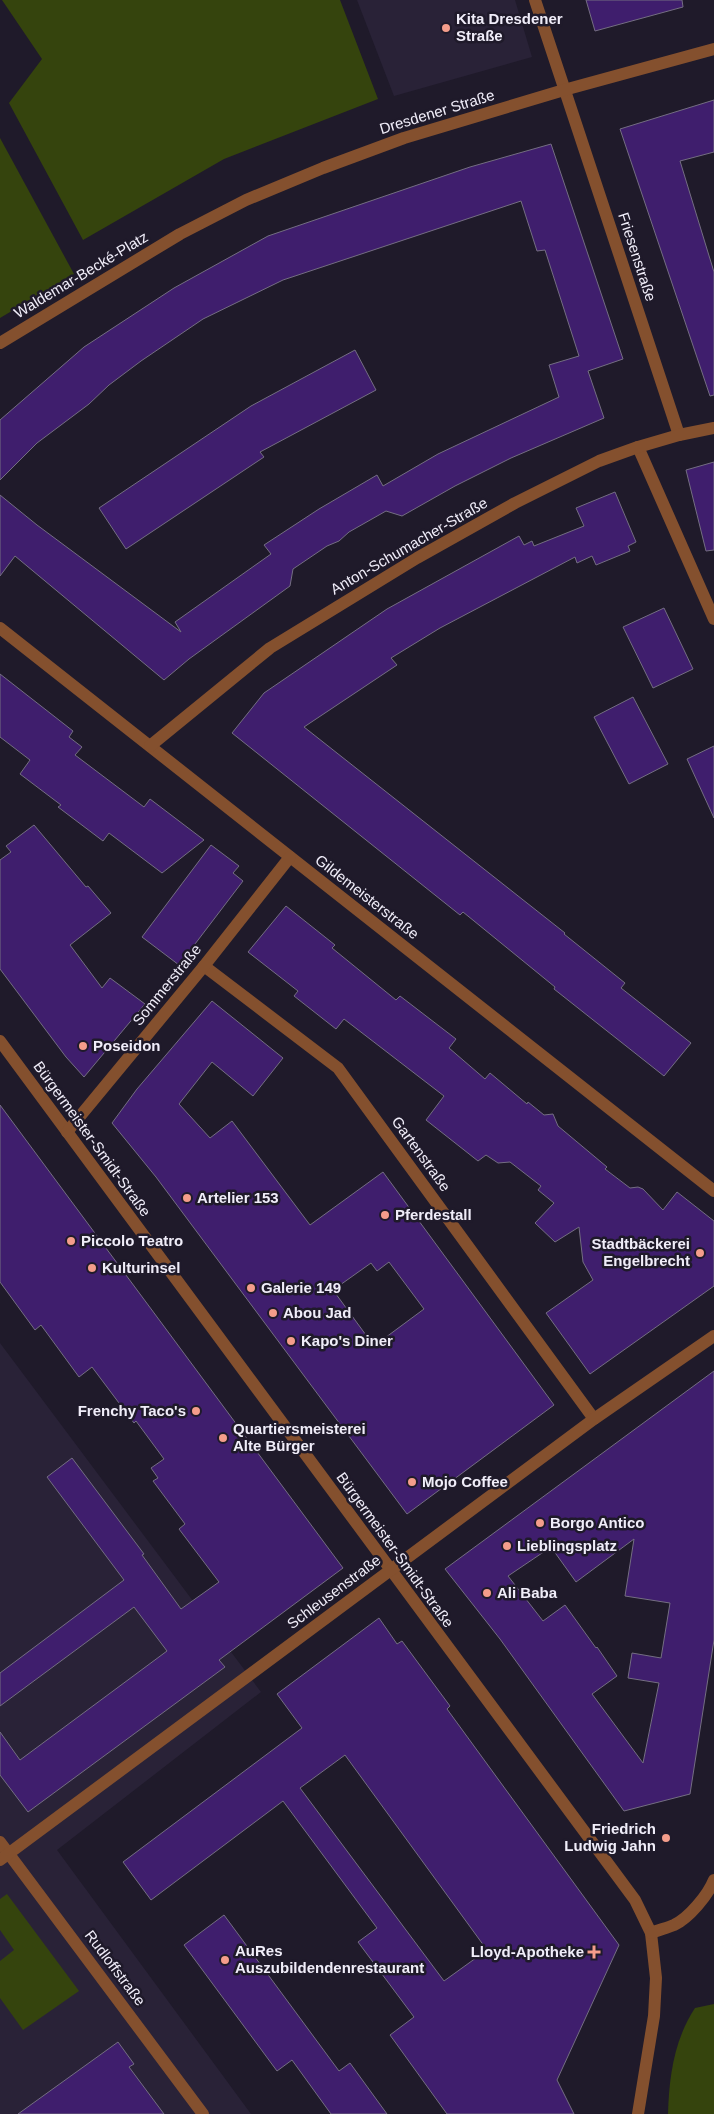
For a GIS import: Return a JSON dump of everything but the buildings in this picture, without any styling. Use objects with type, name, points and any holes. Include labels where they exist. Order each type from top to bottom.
[{"type":"street","name":"Friesenstraße","points":[[535,0],[680,435]]},
{"type":"street","name":"Dresdener Straße","points":[[180,234],[246,200],[323,168],[404,138],[564,90],[714,49]]},
{"type":"street","name":"Waldemar-Becké-Platz","points":[[0,343],[180,234]]},
{"type":"street","name":"Anton-Schumacher-Straße","points":[[150,746],[270,648],[417,558],[515,503],[599,461],[638,447],[714,428]]},
{"type":"street","points":[[638,447],[714,619]]},
{"type":"street","name":"Gildemeisterstraße","points":[[0,628],[714,1191]]},
{"type":"street","name":"Sommerstraße","points":[[67,1132],[204,966],[290,857]]},
{"type":"street","name":"Gartenstraße","points":[[204,966],[338,1068],[594,1419]]},
{"type":"street","name":"Bürgermeister-Smidt-Straße","points":[[0,1041],[635,1900],[651,1933],[656,1978],[654,2016],[638,2114]]},
{"type":"street","name":"Schleusenstraße","points":[[4,1857],[594,1419],[714,1336]]},
{"type":"street","name":"Rudloffstraße","points":[[0,1842],[4,1857],[203,2114]]},
{"type":"street","points":[[651,1933],[675,1924],[700,1902],[710,1890],[714,1880]]},
{"type":"shaded area","name":"Kita Dresdener Straße","points":[[357,0],[515,0],[532,57],[394,96]]},
{"type":"shaded area","points":[[0,1343],[261,1692],[57,1850],[251,2114],[0,2114]]},
{"type":"green space","points":[[2,0],[340,0],[378,99],[224,159],[83,240],[9,103],[42,59]]},
{"type":"green space","points":[[0,138],[74,274],[0,318]]},
{"type":"green space","points":[[7,1894],[79,1991],[23,2030],[0,1998],[0,1961],[14,1950],[0,1930],[0,1899]]},
{"type":"green space","points":[[714,2004],[714,2114],[668,2114],[671,2073],[682,2033],[695,2008]]},
{"type":"place","name":"Kita Dresdener Straße","points":[[446,28]]},
{"type":"place","name":"Poseidon","points":[[83,1046]]},
{"type":"place","name":"Artelier 153","points":[[187,1198]]},
{"type":"place","name":"Pferdestall","points":[[385,1215]]},
{"type":"place","name":"Piccolo Teatro","points":[[71,1241]]},
{"type":"place","name":"Stadtbäckerei Engelbrecht","points":[[700,1253]]},
{"type":"place","name":"Kulturinsel","points":[[92,1268]]},
{"type":"place","name":"Galerie 149","points":[[251,1288]]},
{"type":"place","name":"Abou Jad","points":[[273,1313]]},
{"type":"place","name":"Kapo's Diner","points":[[291,1341]]},
{"type":"place","name":"Frenchy Taco's","points":[[196,1411]]},
{"type":"place","name":"Quartiersmeisterei Alte Bürger","points":[[223,1438]]},
{"type":"place","name":"Mojo Coffee","points":[[412,1482]]},
{"type":"place","name":"Borgo Antico","points":[[540,1523]]},
{"type":"place","name":"Lieblingsplatz","points":[[507,1546]]},
{"type":"place","name":"Ali Baba","points":[[487,1593]]},
{"type":"place","name":"Friedrich Ludwig Jahn","points":[[666,1838]]},
{"type":"place","name":"Lloyd-Apotheke","points":[[594,1952]]},
{"type":"place","name":"AuRes Auszubildendenrestaurant","points":[[225,1960]]}]
